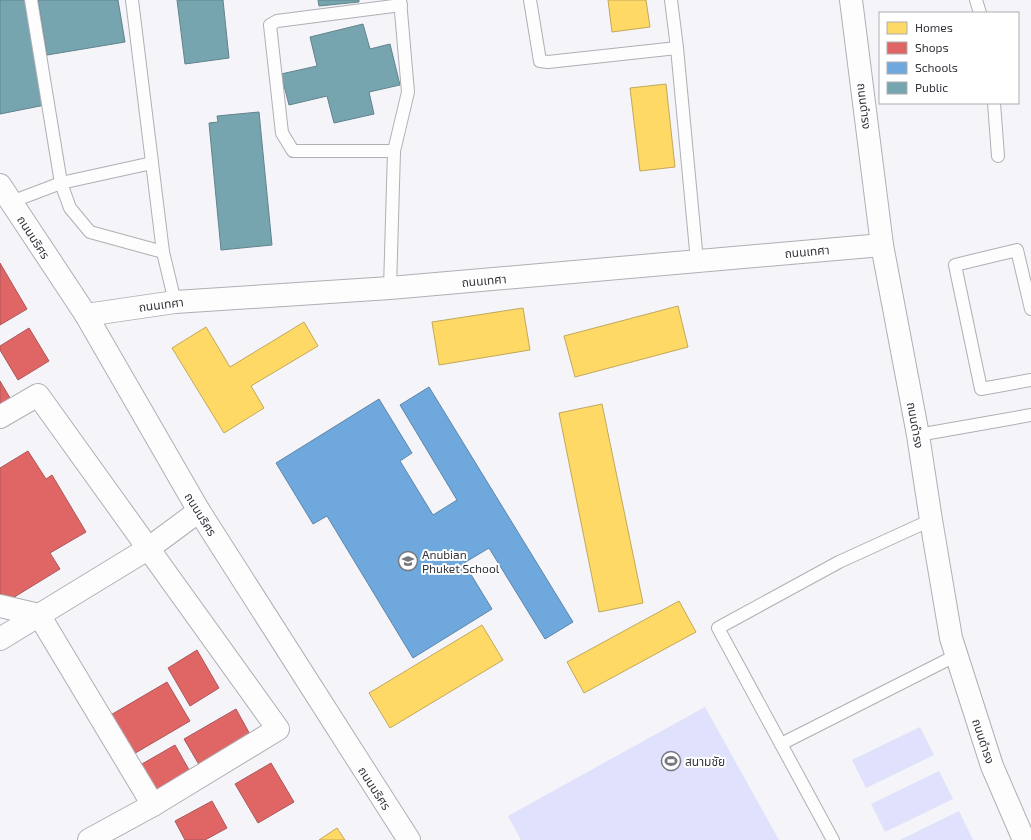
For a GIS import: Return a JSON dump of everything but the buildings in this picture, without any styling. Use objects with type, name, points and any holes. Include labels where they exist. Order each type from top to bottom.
[{"type":"street","name":"ถนนดำรง","points":[[851,0],[882,245],[918,435],[930,520],[951,638],[992,766],[1024,840]]},
{"type":"street","name":"ถนนนริศร","points":[[5,193],[86,315],[199,511],[409,840]]},
{"type":"street","name":"ถนนเทศา","points":[[86,315],[175,302],[390,288],[882,245]]},
{"type":"street","points":[[0,417],[38,395],[278,729],[153,805],[89,840]]},
{"type":"street","points":[[0,639],[149,548],[199,511]]},
{"type":"street","points":[[0,606],[39,615],[153,805]]},
{"type":"lane","points":[[30,0],[61,183],[70,208],[90,232],[163,252]]},
{"type":"lane","points":[[132,0],[163,252],[175,302]]},
{"type":"lane","points":[[530,0],[540,61],[548,62],[677,48]]},
{"type":"lane","points":[[671,0],[677,48],[697,261]]},
{"type":"lane","points":[[976,0],[980,12]]},
{"type":"lane","points":[[390,288],[394,152],[408,92],[400,3],[277,21],[270,25],[282,133],[293,151],[394,152]]},
{"type":"lane","points":[[994,104],[998,156]]},
{"type":"lane","points":[[5,193],[61,183],[152,162]]},
{"type":"lane","points":[[1031,309],[1017,250],[955,265],[981,389],[1031,380]]},
{"type":"lane","points":[[918,435],[1031,415]]},
{"type":"lane","points":[[833,840],[718,628],[839,562],[930,520]]},
{"type":"lane","points":[[781,744],[957,655]]},
{"type":"shaded area","name":"สนามชัย","points":[[705,707],[779,840],[521,840],[508,816]]},
{"type":"shaded area","points":[[920,727],[934,755],[866,788],[852,760]]},
{"type":"shaded area","points":[[939,771],[953,799],[885,832],[871,804]]},
{"type":"shaded area","points":[[959,811],[973,840],[900,840]]},
{"type":"place","name":"Anubian Phuket School","points":[[408,561]]},
{"type":"place","name":"สนามชัย","points":[[671,761]]}]
